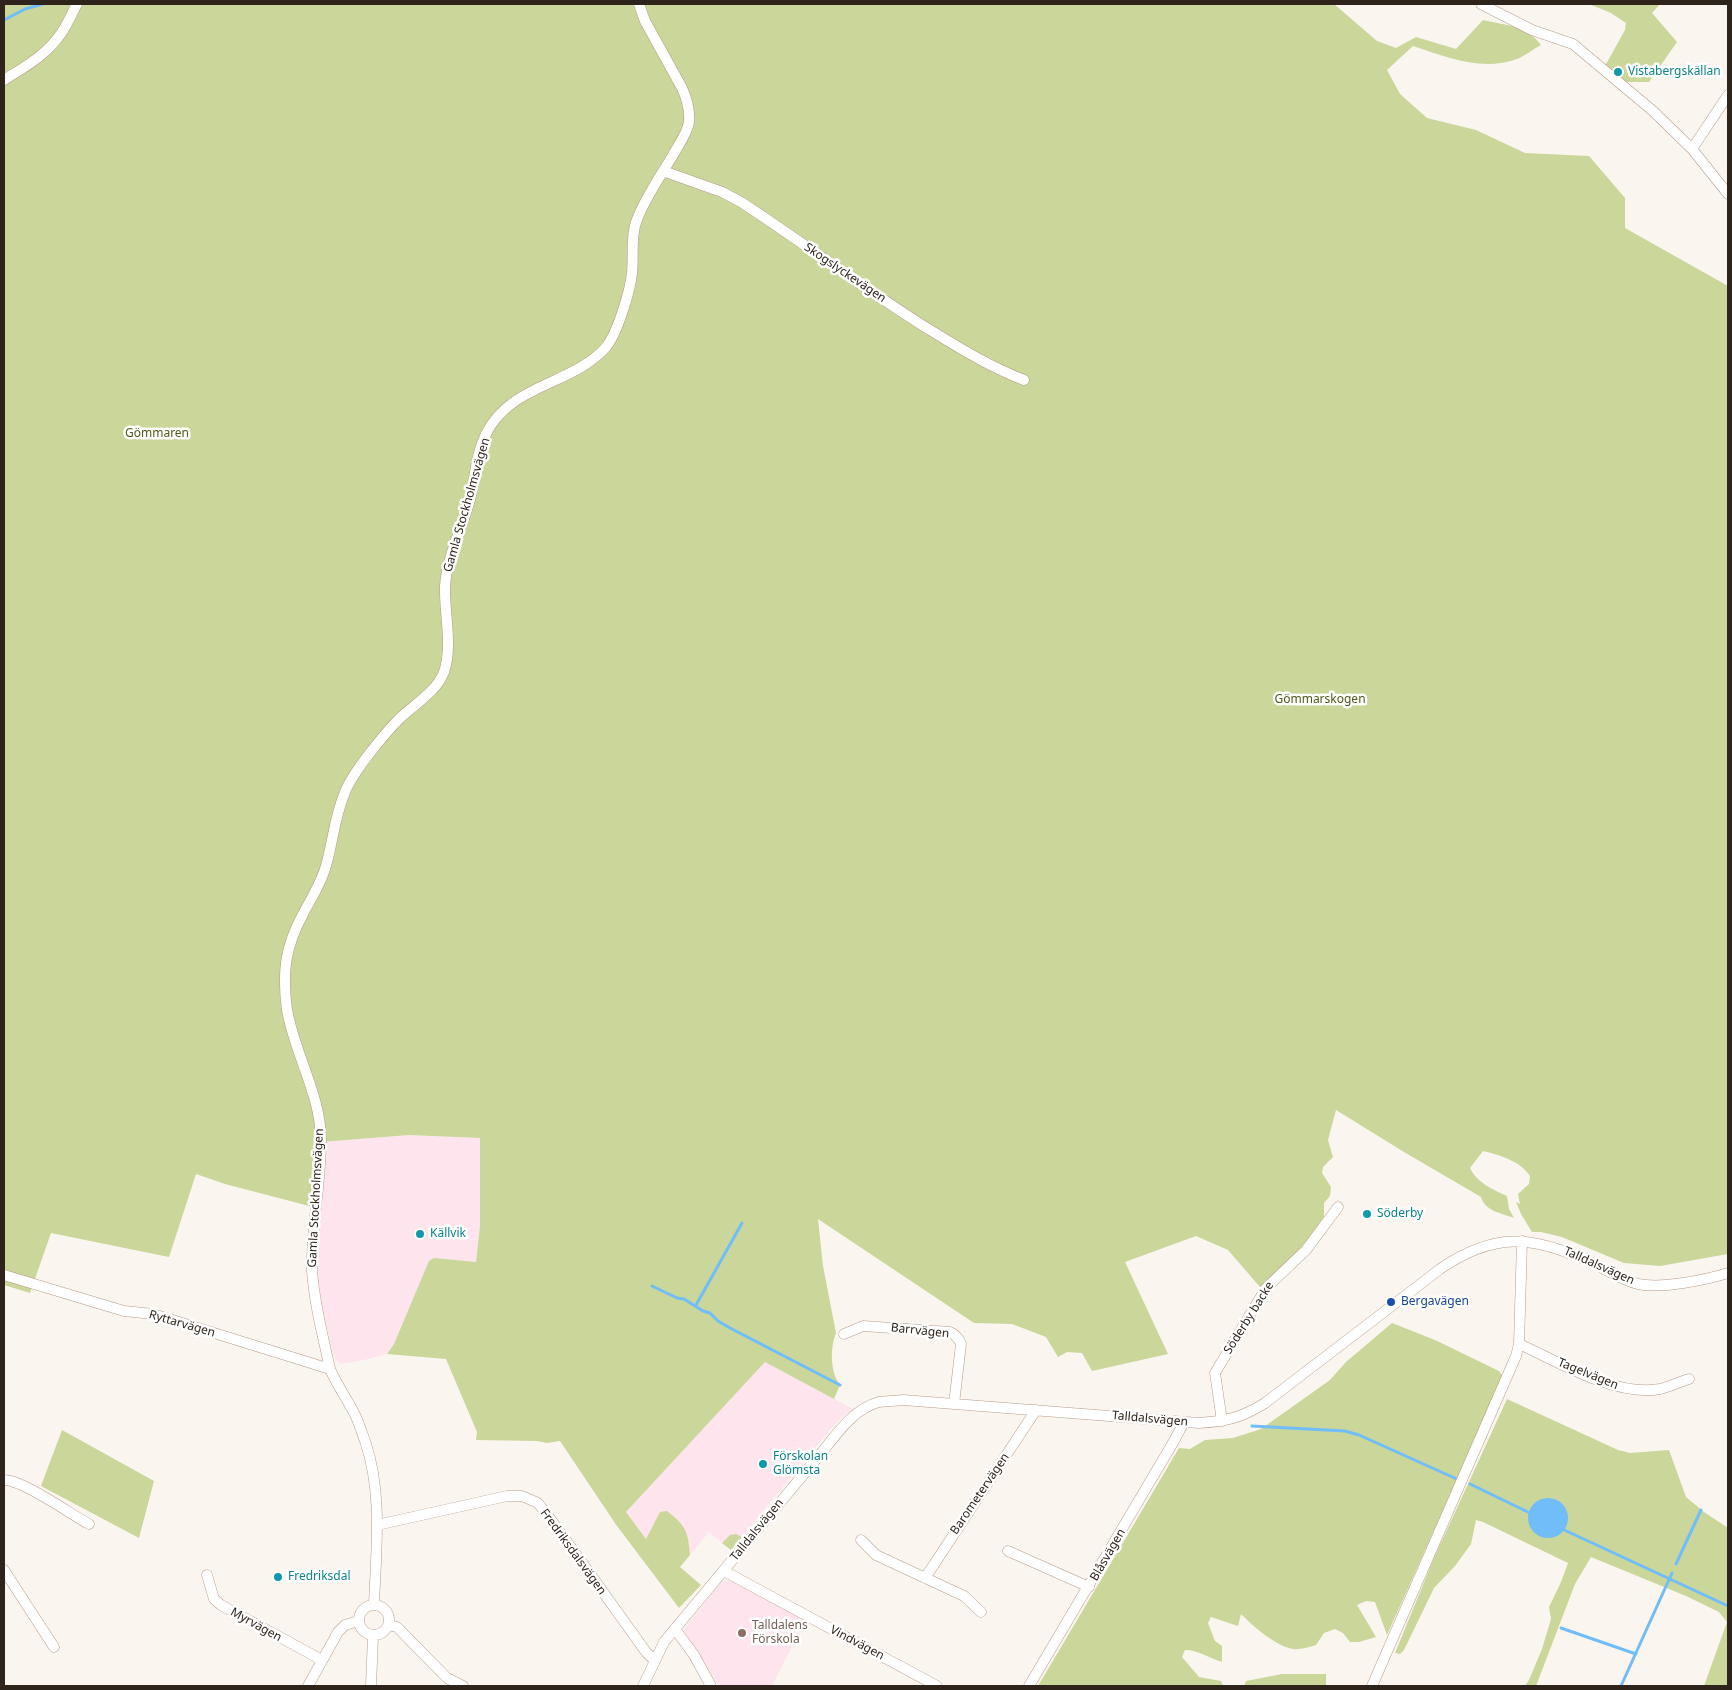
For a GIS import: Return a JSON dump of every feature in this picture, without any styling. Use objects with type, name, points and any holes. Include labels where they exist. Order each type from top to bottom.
[{"type":"street","points":[[4,80],[34,61],[52,46],[63,31],[76,4]]},
{"type":"street","name":"Gamla Stockholmsvägen","points":[[374,1605],[377,1525],[376,1493],[366,1446],[356,1417],[330,1369],[316,1305],[312,1269],[320,1170],[320,1120],[317,1104],[291,1028],[284,980],[287,953],[295,928],[316,891],[325,868],[333,828],[346,788],[390,729],[430,692],[444,671],[448,653],[447,573],[450,558],[469,503],[476,462],[486,434],[497,417],[514,402],[590,361],[608,345],[618,324],[632,274],[633,236],[636,219],[686,130],[689,118],[689,110],[682,88],[645,21],[639,4]]},
{"type":"street","points":[[1481,4],[1532,30],[1573,44],[1653,111],[1692,149],[1728,194]]},
{"type":"street","points":[[1692,149],[1728,95]]},
{"type":"street","name":"Skogslyckevägen","points":[[663,171],[722,192],[741,202],[908,316],[980,360],[1024,380]]},
{"type":"street","name":"Söderby backe","points":[[1222,1421],[1216,1374],[1266,1288],[1306,1250],[1338,1207]]},
{"type":"street","points":[[1372,1686],[1510,1372],[1520,1344],[1522,1242]]},
{"type":"street","name":"Talldalsvägen","points":[[643,1686],[664,1642],[848,1421],[879,1402],[903,1400],[1199,1423],[1222,1421],[1236,1418],[1265,1404],[1440,1269],[1458,1257],[1481,1246],[1522,1242],[1550,1245],[1623,1279],[1641,1284],[1661,1285],[1728,1273]]},
{"type":"street","name":"Ryttarvägen","points":[[4,1275],[124,1311],[153,1314],[330,1369]]},
{"type":"street","name":"Barrvägen","points":[[844,1334],[863,1326],[950,1332],[955,1335],[960,1339],[961,1344],[954,1404]]},
{"type":"street","name":"Tagelvägen","points":[[1520,1344],[1598,1380],[1624,1388],[1658,1389],[1689,1380]]},
{"type":"street","name":"Barometervägen","points":[[924,1578],[1036,1410]]},
{"type":"street","name":"Blåsvägen","points":[[1029,1686],[1089,1587],[1184,1422]]},
{"type":"street","points":[[4,1480],[28,1488],[89,1524]]},
{"type":"street","name":"Fredriksdalsvägen","points":[[377,1525],[507,1496],[522,1496],[531,1499],[538,1503],[555,1525],[641,1645],[654,1660]]},
{"type":"street","points":[[861,1540],[876,1555],[964,1596],[981,1612]]},
{"type":"street","points":[[1008,1551],[1089,1587]]},
{"type":"street","points":[[4,1570],[54,1647]]},
{"type":"street","name":"Vindvägen","points":[[724,1571],[937,1686]]},
{"type":"street","name":"Myrvägen","points":[[207,1575],[207,1581],[214,1599],[221,1605],[322,1660]]},
{"type":"street","points":[[374,1605],[384,1608],[389,1617],[389,1624],[377,1636],[366,1634],[361,1629],[358,1621],[360,1613],[366,1607],[374,1605]]},
{"type":"street","points":[[308,1686],[338,1632],[345,1625],[358,1621]]},
{"type":"street","points":[[389,1624],[397,1627],[448,1678],[463,1686]]},
{"type":"street","points":[[675,1629],[694,1655],[711,1686]]},
{"type":"street","points":[[371,1686],[373,1636]]},
{"type":"shaded area","points":[[409,1135],[480,1138],[480,1226],[476,1262],[434,1258],[394,1344],[387,1354],[341,1364],[336,1360],[331,1345],[313,1254],[321,1142]]},
{"type":"shaded area","points":[[765,1362],[853,1409],[834,1425],[731,1550],[709,1532],[690,1555],[689,1543],[651,1528],[646,1539],[626,1512]]},
{"type":"shaded area","name":"Talldalens Förskola","points":[[723,1580],[735,1582],[805,1621],[772,1686],[719,1686],[686,1638],[684,1629]]},
{"type":"green space","name":"Gömmarskogen","points":[[4,4],[1334,4],[1377,41],[1396,48],[1416,37],[1456,49],[1483,20],[1515,27],[1536,39],[1541,45],[1520,58],[1504,63],[1491,64],[1465,62],[1413,46],[1387,70],[1400,94],[1427,118],[1476,130],[1525,153],[1589,156],[1625,198],[1625,228],[1728,286],[1728,1254],[1660,1266],[1624,1263],[1562,1237],[1532,1232],[1516,1202],[1520,1204],[1518,1194],[1529,1184],[1530,1176],[1521,1166],[1503,1157],[1483,1151],[1470,1168],[1481,1182],[1507,1196],[1509,1209],[1514,1218],[1490,1208],[1483,1202],[1481,1197],[1336,1110],[1328,1140],[1333,1157],[1323,1167],[1322,1173],[1331,1187],[1330,1196],[1324,1203],[1324,1217],[1314,1235],[1260,1287],[1228,1250],[1196,1236],[1125,1262],[1168,1354],[1092,1371],[1082,1353],[1067,1352],[1058,1357],[1046,1337],[1012,1324],[974,1323],[818,1219],[823,1266],[836,1333],[832,1360],[834,1374],[840,1385],[834,1399],[765,1362],[626,1512],[646,1539],[660,1512],[667,1511],[685,1530],[690,1555],[680,1567],[701,1585],[679,1608],[617,1526],[560,1441],[547,1443],[537,1441],[476,1440],[477,1432],[446,1359],[387,1354],[394,1344],[429,1261],[434,1258],[476,1262],[480,1226],[480,1138],[409,1135],[321,1142],[317,1208],[225,1184],[196,1174],[169,1257],[51,1233],[30,1293],[4,1285]]},
{"type":"green space","points":[[1589,4],[1660,4],[1652,13],[1677,42],[1649,82],[1624,82],[1605,66],[1625,30],[1626,23],[1611,13]]},
{"type":"green space","points":[[1392,1323],[1435,1340],[1499,1371],[1503,1377],[1387,1635],[1375,1602],[1366,1601],[1357,1605],[1376,1637],[1359,1642],[1350,1642],[1343,1633],[1335,1629],[1324,1633],[1316,1645],[1299,1649],[1286,1647],[1272,1640],[1241,1614],[1238,1626],[1211,1617],[1208,1623],[1215,1641],[1222,1646],[1222,1662],[1190,1650],[1185,1650],[1182,1657],[1199,1677],[1221,1681],[1223,1686],[1038,1686],[1179,1448],[1190,1449],[1205,1440],[1233,1438],[1261,1429],[1330,1380],[1346,1362]]},
{"type":"green space","points":[[1507,1399],[1618,1450],[1630,1453],[1669,1450],[1686,1497],[1728,1528],[1728,1686],[1704,1686],[1727,1622],[1719,1612],[1686,1596],[1591,1557],[1575,1584],[1536,1686],[1525,1686],[1542,1649],[1551,1619],[1549,1607],[1568,1563],[1476,1520],[1471,1544],[1455,1566],[1434,1588],[1404,1650],[1400,1654],[1395,1653],[1434,1558]]},
{"type":"green space","points":[[62,1430],[154,1481],[139,1538],[41,1486]]},
{"type":"green space","points":[[736,1534],[742,1537],[731,1550],[722,1543],[730,1535]]},
{"type":"green space","points":[[1282,1674],[1326,1674],[1326,1686],[1244,1686],[1246,1681]]},
{"type":"water","points":[[1548,1498],[1562,1504],[1568,1518],[1562,1532],[1548,1538],[1534,1532],[1528,1518],[1534,1504]]},
{"type":"waterway","points":[[4,20],[25,9],[43,4]]},
{"type":"waterway","points":[[696,1305],[742,1223]]},
{"type":"waterway","points":[[652,1286],[677,1298],[684,1299],[703,1311],[710,1313],[718,1321],[730,1328],[840,1385]]},
{"type":"waterway","points":[[1252,1426],[1345,1431],[1359,1435],[1459,1480]]},
{"type":"waterway","points":[[1470,1484],[1532,1514]]},
{"type":"waterway","points":[[1676,1564],[1701,1510]]},
{"type":"waterway","points":[[1560,1528],[1728,1606]]},
{"type":"waterway","points":[[1621,1686],[1672,1573]]},
{"type":"waterway","points":[[1561,1628],[1636,1654]]},
{"type":"place","name":"Vistabergskällan","points":[[1618,72]]},
{"type":"place","name":"Söderby","points":[[1367,1214]]},
{"type":"place","name":"Källvik","points":[[420,1234]]},
{"type":"place","name":"Bergavägen","points":[[1391,1302]]},
{"type":"place","name":"Förskolan Glömsta","points":[[763,1464]]},
{"type":"place","name":"Fredriksdal","points":[[278,1577]]},
{"type":"place","name":"Talldalens Förskola","points":[[742,1633]]},
{"type":"park label","name":"Gömmaren","points":[[157,434]]}]
